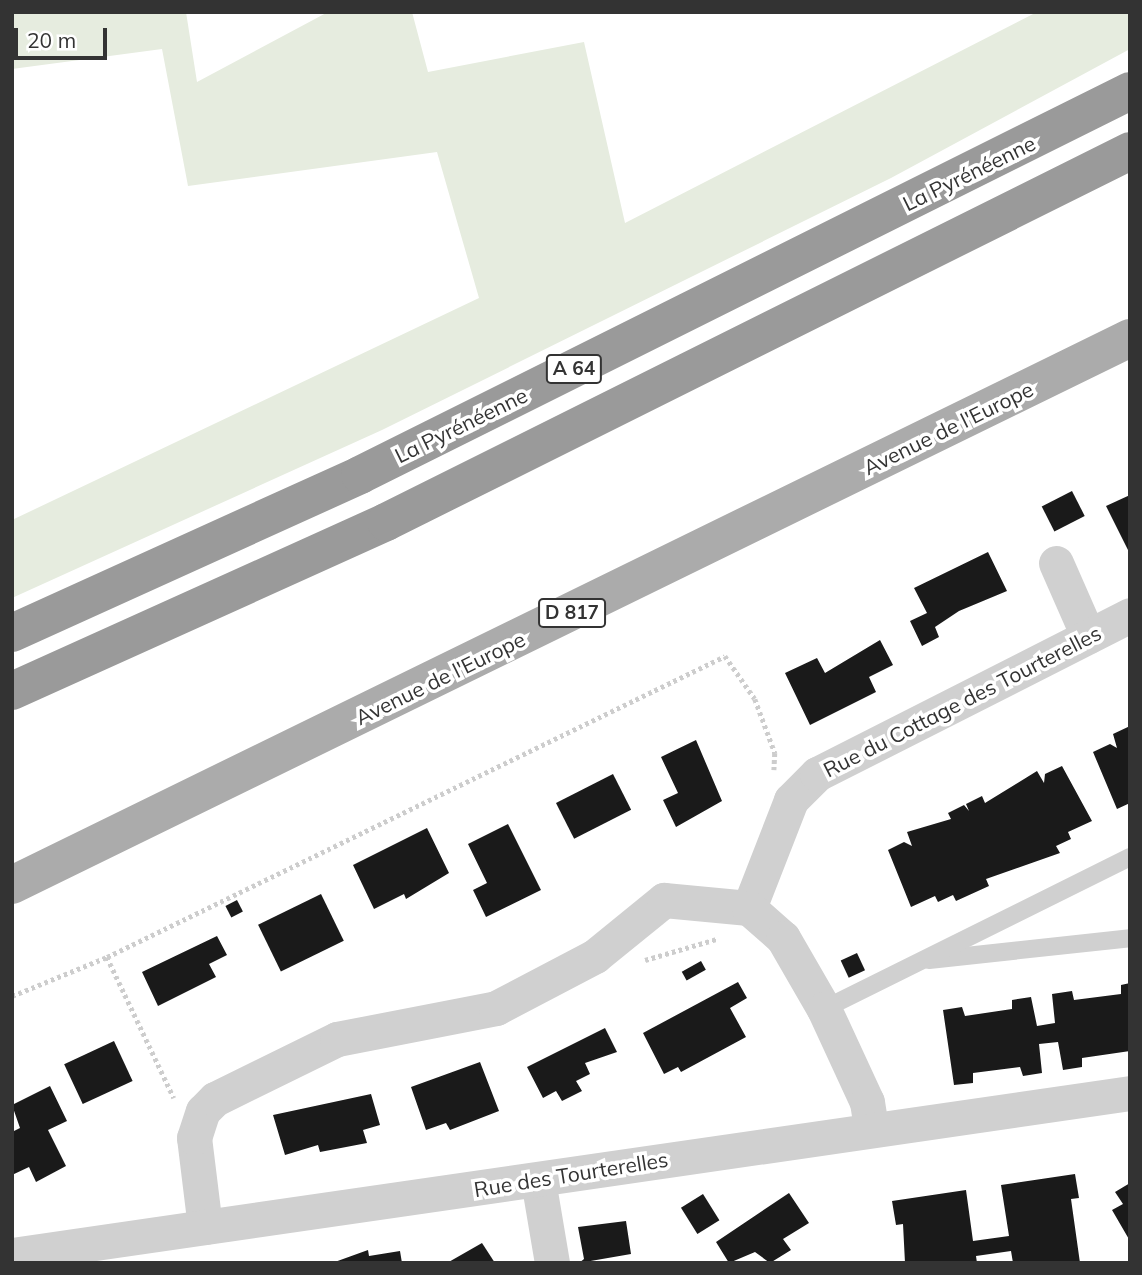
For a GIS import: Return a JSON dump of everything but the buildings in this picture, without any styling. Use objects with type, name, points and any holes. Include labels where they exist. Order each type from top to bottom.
[{"type":"highway","name":"La Pyrénéenne","points":[[12,633],[360,475],[1130,91]]},
{"type":"highway","name":"A 64","points":[[12,691],[386,522],[1130,150]]},
{"type":"main road","name":"Avenue de l'Europe","points":[[12,885],[1130,338]]},
{"type":"street","points":[[1056,563],[1088,636]]},
{"type":"street","name":"Rue du Cottage des Tourterelles","points":[[757,915],[791,800],[817,774],[1130,615]]},
{"type":"street","points":[[205,1227],[194,1138],[203,1111],[215,1099],[337,1039],[496,1008],[594,956],[664,901],[757,915],[783,938],[824,1009],[867,1102],[871,1128]]},
{"type":"street","name":"Rue des Tourterelles","points":[[12,1255],[538,1180],[871,1128],[1130,1093]]},
{"type":"street","points":[[538,1180],[552,1263]]},
{"type":"lane","points":[[824,1009],[1130,857]]},
{"type":"lane","points":[[922,960],[1130,938]]},
{"type":"path","points":[[12,996],[107,957],[725,656],[755,699],[775,753],[768,795],[791,800]]},
{"type":"path","points":[[638,962],[757,915]]},
{"type":"path","points":[[107,957],[174,1099],[203,1111]]},
{"type":"shaded area","points":[[12,12],[186,12],[197,82],[328,12],[412,12],[428,72],[584,42],[625,223],[1037,12],[1130,12],[1130,49],[891,178],[382,430],[12,598],[12,520],[479,298],[437,152],[188,186],[162,49],[12,69]]}]
